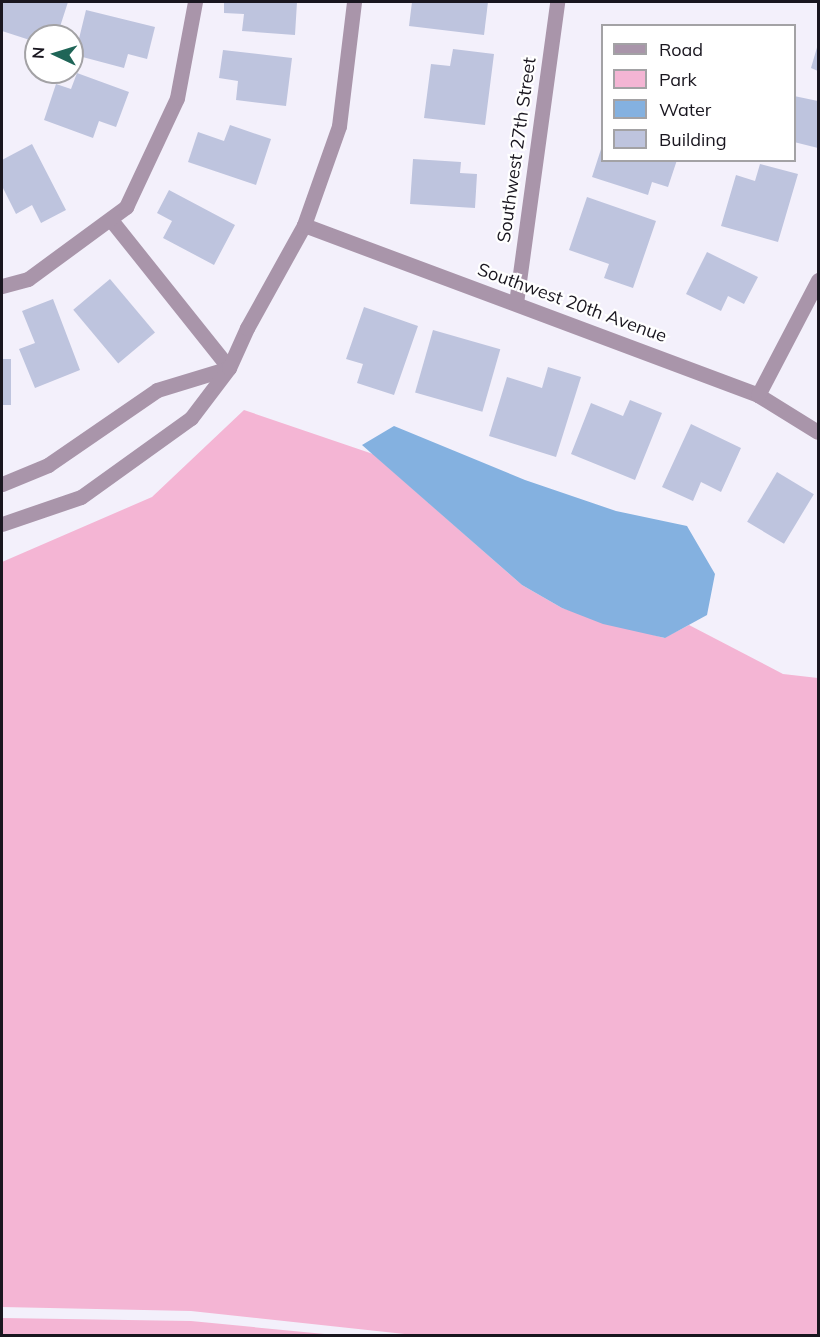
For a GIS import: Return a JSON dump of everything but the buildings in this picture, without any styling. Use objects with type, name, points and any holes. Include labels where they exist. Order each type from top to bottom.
[{"type":"street","points":[[2,286],[28,279],[126,207],[177,98],[195,2]]},
{"type":"street","points":[[2,524],[81,497],[191,418],[229,368],[247,328],[304,225],[339,126],[354,2]]},
{"type":"street","name":"Southwest 27th Street","points":[[516,303],[557,2]]},
{"type":"street","points":[[111,220],[229,368]]},
{"type":"street","name":"Southwest 20th Avenue","points":[[304,225],[758,395],[819,432]]},
{"type":"street","points":[[758,395],[819,280]]},
{"type":"street","points":[[2,484],[48,465],[157,390],[229,368]]},
{"type":"green space","points":[[244,410],[373,454],[522,585],[562,608],[664,638],[689,625],[783,674],[818,678],[818,1335],[423,1336],[191,1311],[2,1307],[2,562],[152,497]]},
{"type":"green space","points":[[2,1318],[191,1321],[335,1335],[2,1335]]},
{"type":"water","points":[[394,426],[525,480],[616,511],[687,526],[715,574],[707,615],[665,638],[603,624],[562,608],[522,585],[362,445]]}]
